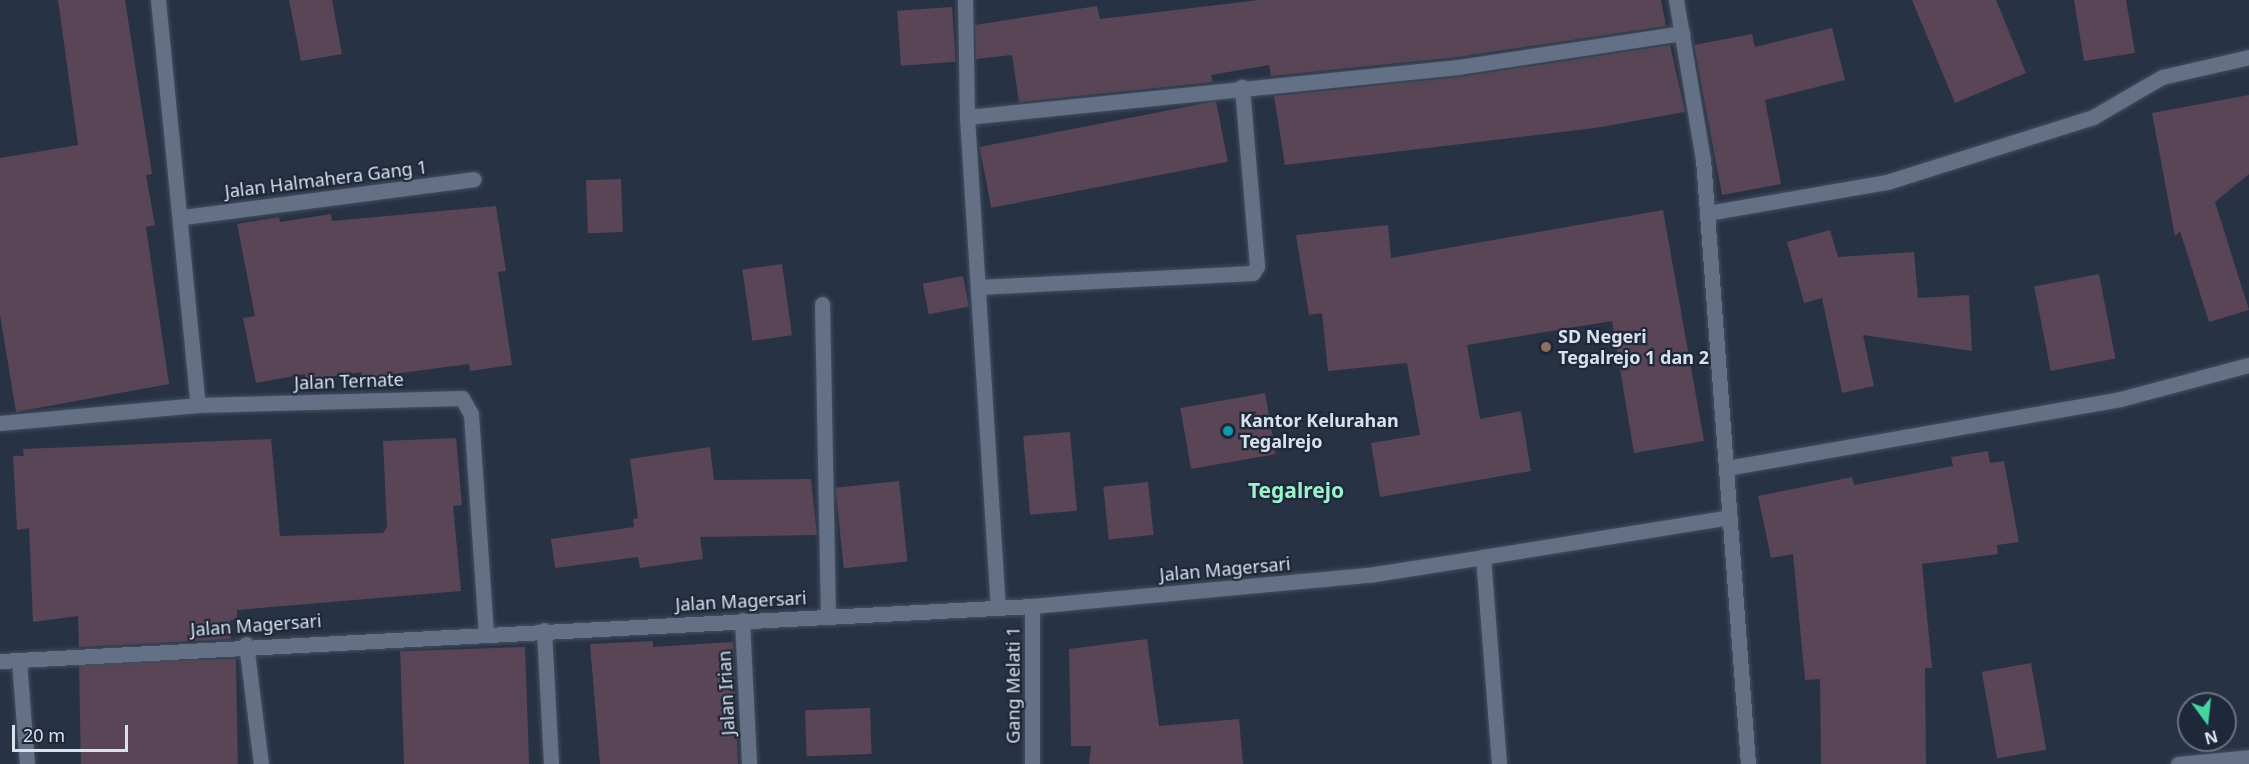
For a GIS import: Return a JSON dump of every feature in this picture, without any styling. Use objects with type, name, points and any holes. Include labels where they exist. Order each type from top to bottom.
[{"type":"street","points":[[965,0],[967,117],[998,608]]},
{"type":"street","points":[[1676,0],[1707,213],[1748,764]]},
{"type":"street","points":[[163,1],[198,405]]},
{"type":"street","points":[[967,117],[1242,87],[1458,67],[1682,33]]},
{"type":"street","points":[[1707,213],[1887,182],[2093,117],[2162,76],[2249,57]]},
{"type":"street","points":[[978,286],[1253,273],[1257,266],[1242,87]]},
{"type":"street","name":"Jalan Halmahera Gang 1","points":[[183,217],[474,179]]},
{"type":"street","points":[[822,304],[828,616]]},
{"type":"street","points":[[1726,468],[2120,399],[2249,365]]},
{"type":"street","name":"Jalan Ternate","points":[[0,423],[198,405],[466,400],[486,632]]},
{"type":"street","name":"Jalan Magersari","points":[[0,661],[486,632],[1032,606],[1375,574],[1730,517]]},
{"type":"street","points":[[1483,557],[1498,764]]},
{"type":"street","name":"Gang Melati 1","points":[[1032,606],[1032,764]]},
{"type":"street","name":"Jalan Irian","points":[[742,620],[749,764]]},
{"type":"street","points":[[544,630],[551,764]]},
{"type":"street","points":[[246,645],[261,764]]},
{"type":"street","points":[[19,661],[27,764]]},
{"type":"street","points":[[2178,764],[2249,757]]},
{"type":"building","points":[[58,0],[125,0],[152,174],[146,175],[155,225],[146,227],[169,384],[16,412],[0,315],[0,158],[78,145]]},
{"type":"building","points":[[289,0],[332,0],[342,54],[301,61]]},
{"type":"building","points":[[1259,0],[1661,0],[1666,26],[1457,57],[1271,76],[1269,65],[1211,75],[1213,82],[1019,102],[1012,55],[976,59],[975,25],[1097,6],[1100,19]]},
{"type":"building","points":[[1912,0],[1996,0],[2026,73],[1955,103]]},
{"type":"building","points":[[2074,0],[2126,0],[2135,53],[2084,61]]},
{"type":"building","points":[[952,7],[956,62],[901,66],[897,11]]},
{"type":"building","points":[[1832,28],[1845,80],[1765,100],[1781,184],[1722,195],[1694,45],[1752,34],[1755,47]]},
{"type":"building","points":[[1670,45],[1685,112],[1595,128],[1285,165],[1274,96],[1459,77]]},
{"type":"building","points":[[2249,95],[2249,174],[2215,202],[2249,310],[2209,322],[2180,231],[2175,236],[2152,113]]},
{"type":"building","points":[[1216,101],[1228,162],[991,208],[979,147]]},
{"type":"building","points":[[621,179],[623,232],[588,233],[586,180]]},
{"type":"building","points":[[496,206],[506,271],[498,272],[512,365],[470,371],[469,364],[363,378],[361,372],[306,380],[305,374],[256,383],[243,318],[255,316],[237,224],[279,217],[280,222],[331,214],[332,221]]},
{"type":"building","name":"SD Negeri Tegalrejo 1 dan 2","points":[[1663,210],[1704,441],[1634,453],[1612,321],[1467,345],[1480,419],[1521,411],[1531,471],[1380,497],[1371,443],[1420,435],[1407,363],[1328,371],[1322,313],[1309,315],[1296,235],[1388,225],[1391,258]]},
{"type":"building","points":[[1830,230],[1838,257],[1914,252],[1918,298],[1969,295],[1972,351],[1863,335],[1874,386],[1842,393],[1822,298],[1804,303],[1787,242]]},
{"type":"building","points":[[782,264],[792,335],[752,341],[742,270]]},
{"type":"building","points":[[2099,274],[2115,358],[2051,371],[2034,287]]},
{"type":"building","points":[[963,276],[969,306],[929,314],[923,284]]},
{"type":"building","name":"Kantor Kelurahan Tegalrejo","points":[[1265,393],[1276,454],[1191,469],[1180,408]]},
{"type":"building","points":[[1070,432],[1077,511],[1030,515],[1023,436]]},
{"type":"building","points":[[456,438],[462,505],[453,506],[461,591],[237,610],[237,619],[230,620],[231,639],[79,647],[78,616],[33,622],[29,528],[17,530],[13,456],[24,456],[23,449],[271,439],[280,536],[383,533],[387,527],[383,441]]},
{"type":"building","points":[[710,447],[714,480],[811,479],[817,535],[700,537],[703,559],[640,568],[638,557],[555,568],[551,539],[634,527],[633,519],[638,518],[630,459]]},
{"type":"building","points":[[1988,451],[1990,463],[2004,461],[2019,542],[1997,545],[1998,554],[1922,564],[1932,668],[1925,668],[1926,764],[1821,764],[1820,679],[1805,680],[1793,554],[1771,558],[1758,496],[1852,477],[1854,485],[1953,466],[1951,457]]},
{"type":"building","points":[[899,481],[907,562],[844,568],[835,488]]},
{"type":"building","points":[[1148,482],[1154,535],[1109,539],[1103,487]]},
{"type":"building","points":[[1147,639],[1159,726],[1239,719],[1243,764],[1089,764],[1091,746],[1071,746],[1069,649]]},
{"type":"building","points":[[653,641],[653,647],[733,642],[738,764],[600,764],[590,644]]},
{"type":"building","points":[[525,647],[529,764],[404,764],[400,651]]},
{"type":"building","points":[[236,659],[238,764],[81,764],[79,662]]},
{"type":"building","points":[[2031,663],[2046,750],[1997,758],[1982,672]]},
{"type":"building","points":[[870,708],[872,754],[807,756],[805,710]]},
{"type":"place","name":"SD Negeri Tegalrejo 1 dan 2","points":[[1546,347]]},
{"type":"place","name":"Kantor Kelurahan Tegalrejo","points":[[1228,431]]},
{"type":"district","name":"Tegalrejo","points":[[1296,490]]}]
